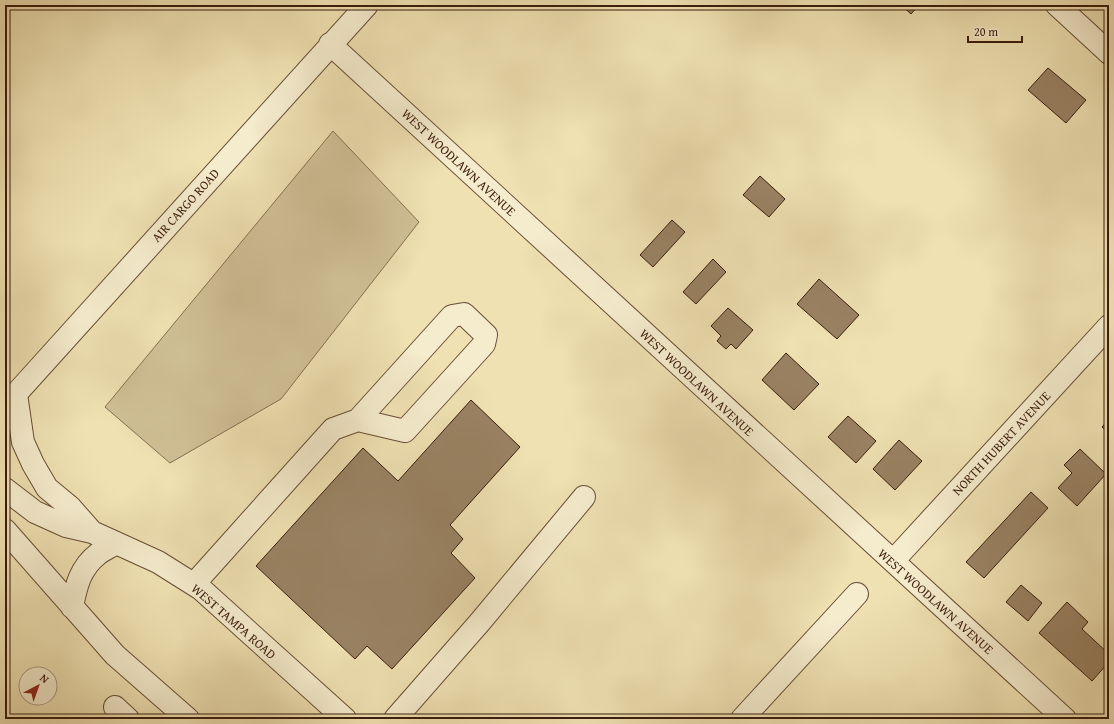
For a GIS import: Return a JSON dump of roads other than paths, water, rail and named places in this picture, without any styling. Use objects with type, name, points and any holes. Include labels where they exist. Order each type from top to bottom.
[{"type":"street","name":"AIR CARGO ROAD","points":[[11,400],[366,5]]},
{"type":"street","points":[[1060,6],[1109,53]]},
{"type":"street","name":"WEST WOODLAWN AVENUE","points":[[330,44],[1065,719]]},
{"type":"street","points":[[194,584],[333,429],[358,420],[452,316],[464,314],[486,335],[484,344],[405,432],[358,420]]},
{"type":"street","name":"NORTH HUBERT AVENUE","points":[[893,561],[1109,326]]},
{"type":"street","points":[[11,400],[23,442],[33,464],[47,488],[70,507],[92,532]]},
{"type":"street","name":"WEST TAMPA ROAD","points":[[5,489],[36,512],[66,526],[92,532],[158,562],[194,584],[345,719]]},
{"type":"street","points":[[395,719],[480,622],[584,497]]},
{"type":"street","points":[[5,530],[115,655],[188,719]]},
{"type":"street","points":[[72,606],[76,586],[83,570],[97,555],[116,543]]},
{"type":"street","points":[[742,719],[857,594]]}]
